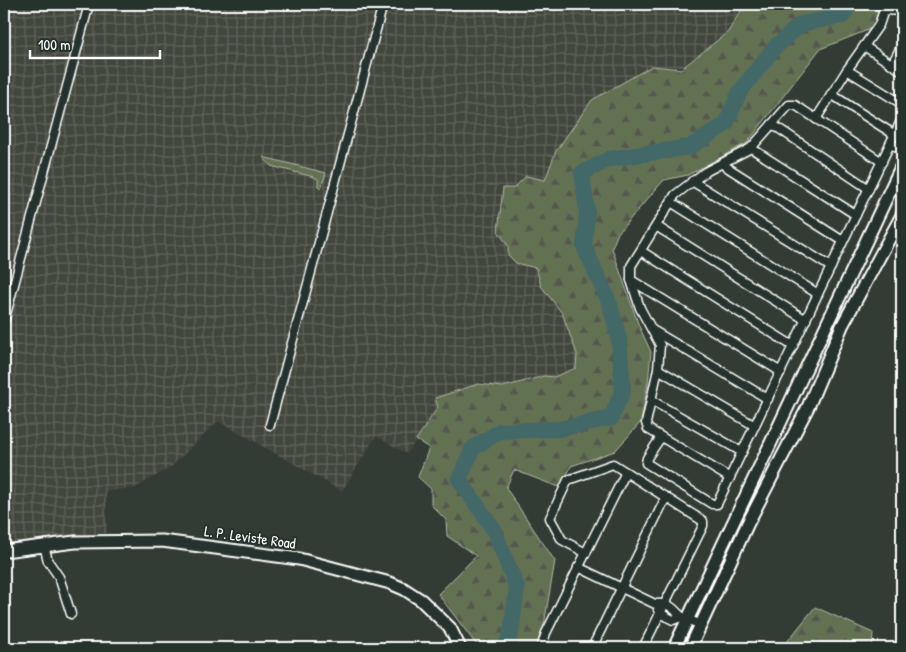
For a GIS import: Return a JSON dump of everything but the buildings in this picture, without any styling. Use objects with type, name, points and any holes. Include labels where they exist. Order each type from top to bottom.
[{"type":"street","points":[[4,322],[89,4]]},
{"type":"street","points":[[270,425],[383,4]]},
{"type":"street","points":[[816,119],[847,70],[879,25],[885,7],[902,11]]},
{"type":"street","points":[[892,64],[902,45],[902,33]]},
{"type":"street","points":[[864,46],[902,71]]},
{"type":"street","points":[[847,70],[902,104]]},
{"type":"street","points":[[831,94],[893,139],[902,149]]},
{"type":"street","points":[[730,478],[650,431],[646,426],[658,369],[660,345],[640,308],[631,280],[631,266],[675,195],[692,181],[751,148],[787,106],[792,104],[882,162]]},
{"type":"street","points":[[661,437],[647,458],[646,463],[712,504],[718,503],[902,119]]},
{"type":"street","points":[[772,124],[869,189]]},
{"type":"street","points":[[893,139],[902,142]]},
{"type":"street","points":[[751,148],[856,214]]},
{"type":"street","points":[[722,164],[844,242]]},
{"type":"street","points":[[674,648],[684,618],[774,438],[902,166]]},
{"type":"street","points":[[692,181],[831,267]]},
{"type":"street","points":[[671,202],[818,294]]},
{"type":"street","points":[[690,648],[748,522],[808,407],[842,326],[902,215]]},
{"type":"street","points":[[656,226],[806,320]]},
{"type":"street","points":[[641,251],[793,346]]},
{"type":"street","points":[[631,280],[780,372]]},
{"type":"street","points":[[652,330],[768,399]]},
{"type":"street","points":[[658,369],[755,426]]},
{"type":"street","points":[[651,400],[742,452]]},
{"type":"street","points":[[586,552],[562,540],[550,518],[568,480],[613,464],[701,518],[704,523],[643,648]]},
{"type":"street","points":[[541,648],[546,633],[626,472]]},
{"type":"street","points":[[592,648],[666,497]]},
{"type":"street","name":"L. P. Leviste Road","points":[[4,551],[75,542],[162,541],[299,559],[390,582],[410,592],[450,628],[460,648]]},
{"type":"street","points":[[44,545],[48,561],[59,577],[72,614]]},
{"type":"street","points":[[578,567],[655,604],[664,604],[675,608],[684,618],[701,625]]},
{"type":"street","points":[[655,604],[660,613],[673,620],[684,618]]},
{"type":"shaded area","points":[[4,4],[745,4],[728,32],[681,69],[652,66],[556,151],[545,180],[498,230],[509,246],[508,255],[516,263],[536,268],[541,286],[562,313],[577,354],[576,368],[554,377],[544,376],[503,387],[478,384],[435,398],[438,407],[407,454],[376,436],[342,491],[218,421],[171,467],[135,488],[106,491],[107,533],[4,544]]},
{"type":"green space","points":[[745,4],[881,4],[875,22],[868,30],[820,49],[747,143],[688,175],[664,180],[618,233],[612,248],[639,326],[651,352],[641,422],[615,451],[571,466],[561,488],[514,470],[506,488],[555,561],[540,648],[483,648],[475,643],[438,594],[476,556],[447,536],[446,520],[431,505],[431,489],[418,477],[429,448],[416,440],[438,407],[435,398],[478,384],[503,387],[544,376],[554,377],[576,368],[577,354],[562,313],[541,286],[536,268],[516,263],[508,255],[508,246],[498,231],[503,188],[514,188],[526,176],[545,180],[556,151],[592,100],[652,66],[681,69],[728,32]]},
{"type":"green space","points":[[263,157],[326,173],[321,188],[318,186],[318,179],[271,166]]},
{"type":"green space","points":[[815,607],[873,633],[872,648],[782,648]]},
{"type":"waterway","points":[[505,648],[511,633],[517,588],[494,530],[459,479],[473,448],[500,431],[559,429],[611,418],[623,390],[619,339],[610,304],[584,246],[587,213],[582,173],[609,159],[690,147],[726,124],[739,93],[774,48],[801,24],[842,16],[850,4]]}]
